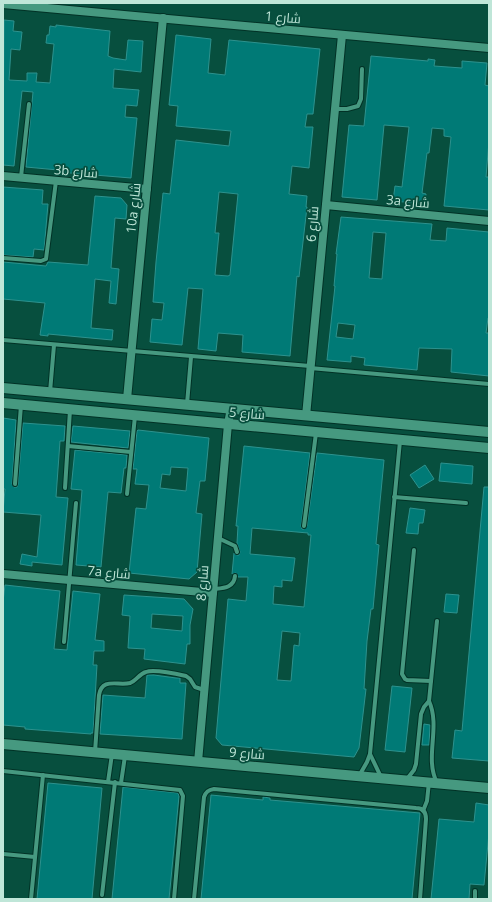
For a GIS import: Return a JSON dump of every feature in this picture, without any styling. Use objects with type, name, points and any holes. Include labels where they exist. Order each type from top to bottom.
[{"type":"street","name":"شارع 1","points":[[3,4],[489,48]]},
{"type":"street","name":"10a شارع","points":[[126,399],[163,18]]},
{"type":"street","name":"شارع 6","points":[[306,416],[342,35]]},
{"type":"street","name":"3b شارع","points":[[3,176],[147,189]]},
{"type":"street","name":"3a شارع","points":[[326,205],[489,221]]},
{"type":"street","name":"شارع 5","points":[[3,388],[489,432]]},
{"type":"street","name":"شارع 5","points":[[3,404],[489,448]]},
{"type":"street","name":"شارع 8","points":[[198,762],[228,424],[230,413],[233,408]]},
{"type":"street","name":"7a شارع","points":[[3,574],[213,591]]},
{"type":"street","name":"شارع 9","points":[[3,744],[489,788]]},
{"type":"lane","points":[[335,108],[347,109],[358,106],[361,99],[362,69]]},
{"type":"lane","points":[[20,178],[29,104]]},
{"type":"lane","points":[[3,258],[41,261],[46,259],[56,181]]},
{"type":"lane","points":[[3,340],[489,384]]},
{"type":"lane","points":[[50,392],[54,345]]},
{"type":"lane","points":[[187,404],[191,356]]},
{"type":"lane","points":[[14,484],[21,405]]},
{"type":"lane","points":[[65,488],[70,410]]},
{"type":"lane","points":[[127,494],[135,416]]},
{"type":"lane","points":[[304,526],[316,432]]},
{"type":"lane","points":[[358,776],[370,754],[400,440]]},
{"type":"lane","points":[[68,446],[131,452]]},
{"type":"lane","points":[[394,497],[466,504]]},
{"type":"lane","points":[[64,642],[76,503]]},
{"type":"lane","points":[[218,538],[235,546],[237,552]]},
{"type":"lane","points":[[414,550],[402,674],[405,679],[408,680],[431,681]]},
{"type":"lane","points":[[213,591],[230,586],[235,581],[235,576]]},
{"type":"lane","points":[[423,811],[428,801],[433,783],[432,769],[434,721],[432,708],[429,702],[437,621]]},
{"type":"lane","points":[[95,752],[99,695],[105,684],[131,682],[143,673],[151,671],[186,676],[190,679],[194,687],[204,690]]},
{"type":"lane","points":[[406,781],[414,770],[416,764],[421,714],[424,707],[429,702]]},
{"type":"lane","points":[[108,782],[112,754]]},
{"type":"lane","points":[[370,754],[382,778]]},
{"type":"lane","points":[[120,783],[125,755]]},
{"type":"lane","points":[[3,771],[178,789],[182,791],[183,796],[174,899]]},
{"type":"lane","points":[[31,899],[42,775]]},
{"type":"lane","points":[[102,895],[115,782]]},
{"type":"lane","points":[[194,899],[204,797],[209,790],[214,789],[416,808],[423,811],[426,819],[420,899]]},
{"type":"lane","points":[[3,854],[35,857]]},
{"type":"lane","points":[[475,891],[475,899]]},
{"type":"building","points":[[4,20],[14,21],[13,31],[22,32],[20,50],[11,49],[9,80],[27,81],[27,73],[37,73],[36,82],[50,83],[54,44],[46,43],[50,26],[56,27],[56,25],[110,31],[108,56],[113,58],[126,60],[128,40],[143,41],[141,72],[114,69],[113,88],[139,90],[137,106],[126,105],[125,117],[137,118],[131,178],[58,172],[58,170],[26,167],[33,92],[22,91],[14,166],[3,165]]},
{"type":"building","points":[[176,35],[211,39],[208,73],[225,75],[229,40],[320,49],[313,114],[307,114],[305,127],[313,127],[309,168],[292,166],[289,194],[307,196],[299,277],[297,276],[290,356],[242,352],[243,335],[218,333],[216,351],[198,349],[203,289],[188,288],[182,345],[150,342],[152,319],[162,320],[164,303],[153,302],[156,262],[163,193],[170,194],[176,140],[229,146],[231,131],[176,126],[178,106],[169,105]],"holes":[[[219,192],[238,194],[230,275],[215,275],[219,233],[215,233]]]},
{"type":"building","points":[[371,56],[428,61],[428,59],[435,60],[434,66],[462,68],[462,61],[487,63],[485,85],[489,86],[489,141],[486,177],[489,177],[489,210],[444,206],[451,137],[444,136],[444,129],[432,128],[422,193],[426,194],[425,204],[393,201],[395,186],[402,187],[409,127],[384,125],[377,200],[342,197],[349,125],[364,126]]},
{"type":"building","points":[[3,187],[43,190],[42,204],[48,204],[44,250],[34,249],[33,257],[3,255]]},
{"type":"building","points":[[95,196],[121,198],[127,205],[126,219],[115,218],[111,268],[119,269],[116,304],[109,303],[111,281],[95,279],[91,328],[113,330],[112,340],[48,334],[48,336],[40,335],[45,303],[3,299],[3,262],[46,266],[48,262],[88,265]]},
{"type":"building","points":[[341,217],[432,224],[430,240],[446,241],[447,228],[489,232],[489,318],[486,333],[489,333],[489,376],[451,372],[452,349],[419,348],[417,370],[364,365],[365,358],[351,356],[351,362],[327,360],[335,286],[336,254]],"holes":[[[373,232],[386,233],[382,279],[369,278]],[[338,323],[355,325],[353,339],[336,337]]]},
{"type":"building","points":[[3,418],[16,420],[12,484],[14,487],[17,487],[18,484],[23,423],[65,426],[64,441],[60,441],[56,497],[68,498],[62,565],[32,562],[32,566],[20,564],[22,554],[37,557],[41,515],[3,512],[5,489],[3,489]]},
{"type":"building","points":[[73,426],[130,431],[128,448],[71,442]]},
{"type":"building","points":[[137,431],[209,438],[205,481],[200,481],[196,513],[202,514],[197,572],[189,579],[129,573],[136,508],[146,509],[149,485],[135,484],[137,469],[133,469]],"holes":[[[171,467],[188,468],[186,491],[160,488],[162,474],[170,475]]]},
{"type":"building","points":[[244,446],[310,453],[301,526],[302,529],[307,526],[317,453],[384,460],[376,544],[379,545],[373,609],[371,609],[367,641],[364,689],[366,689],[359,748],[354,757],[222,745],[216,738],[228,599],[246,601],[248,577],[238,577],[236,573],[232,574],[234,553],[239,555],[240,552],[237,543],[238,526],[236,526]],"holes":[[[252,528],[308,533],[308,535],[311,535],[304,607],[273,604],[274,586],[282,587],[282,580],[292,581],[295,558],[250,554]],[[282,631],[300,633],[299,646],[294,645],[291,681],[277,680]]]},
{"type":"building","points":[[75,450],[127,455],[121,493],[108,492],[101,567],[76,565],[82,490],[71,489]]},
{"type":"building","points":[[441,463],[473,466],[472,484],[439,481]]},
{"type":"building","points":[[425,465],[434,479],[419,488],[410,475]]},
{"type":"building","points":[[484,487],[489,487],[489,761],[452,758],[455,730],[462,731]]},
{"type":"building","points":[[410,508],[425,510],[423,523],[419,523],[418,534],[406,533]]},
{"type":"building","points":[[5,585],[60,591],[54,649],[67,650],[73,591],[100,594],[95,640],[104,641],[104,651],[94,651],[93,665],[97,665],[93,733],[25,729],[25,727],[3,725],[3,602]]},
{"type":"building","points":[[446,594],[459,595],[457,613],[444,612]]},
{"type":"building","points":[[124,595],[184,599],[193,609],[190,625],[190,644],[187,644],[185,664],[144,659],[145,649],[128,648],[130,616],[122,615]],"holes":[[[152,614],[183,616],[182,631],[151,628]]]},
{"type":"building","points":[[147,675],[180,678],[180,683],[186,683],[182,739],[100,734],[103,695],[145,698]]},
{"type":"building","points":[[392,686],[412,688],[405,752],[385,750]]},
{"type":"building","points":[[424,724],[430,725],[429,745],[422,745]]},
{"type":"building","points":[[48,783],[102,788],[92,899],[37,899]]},
{"type":"building","points":[[123,787],[178,793],[179,796],[169,899],[112,899]]},
{"type":"building","points":[[211,795],[263,800],[263,797],[270,798],[270,800],[420,813],[412,899],[201,899]]},
{"type":"building","points":[[476,803],[489,805],[489,833],[484,885],[470,884],[469,899],[431,899],[439,819],[474,822]]}]
